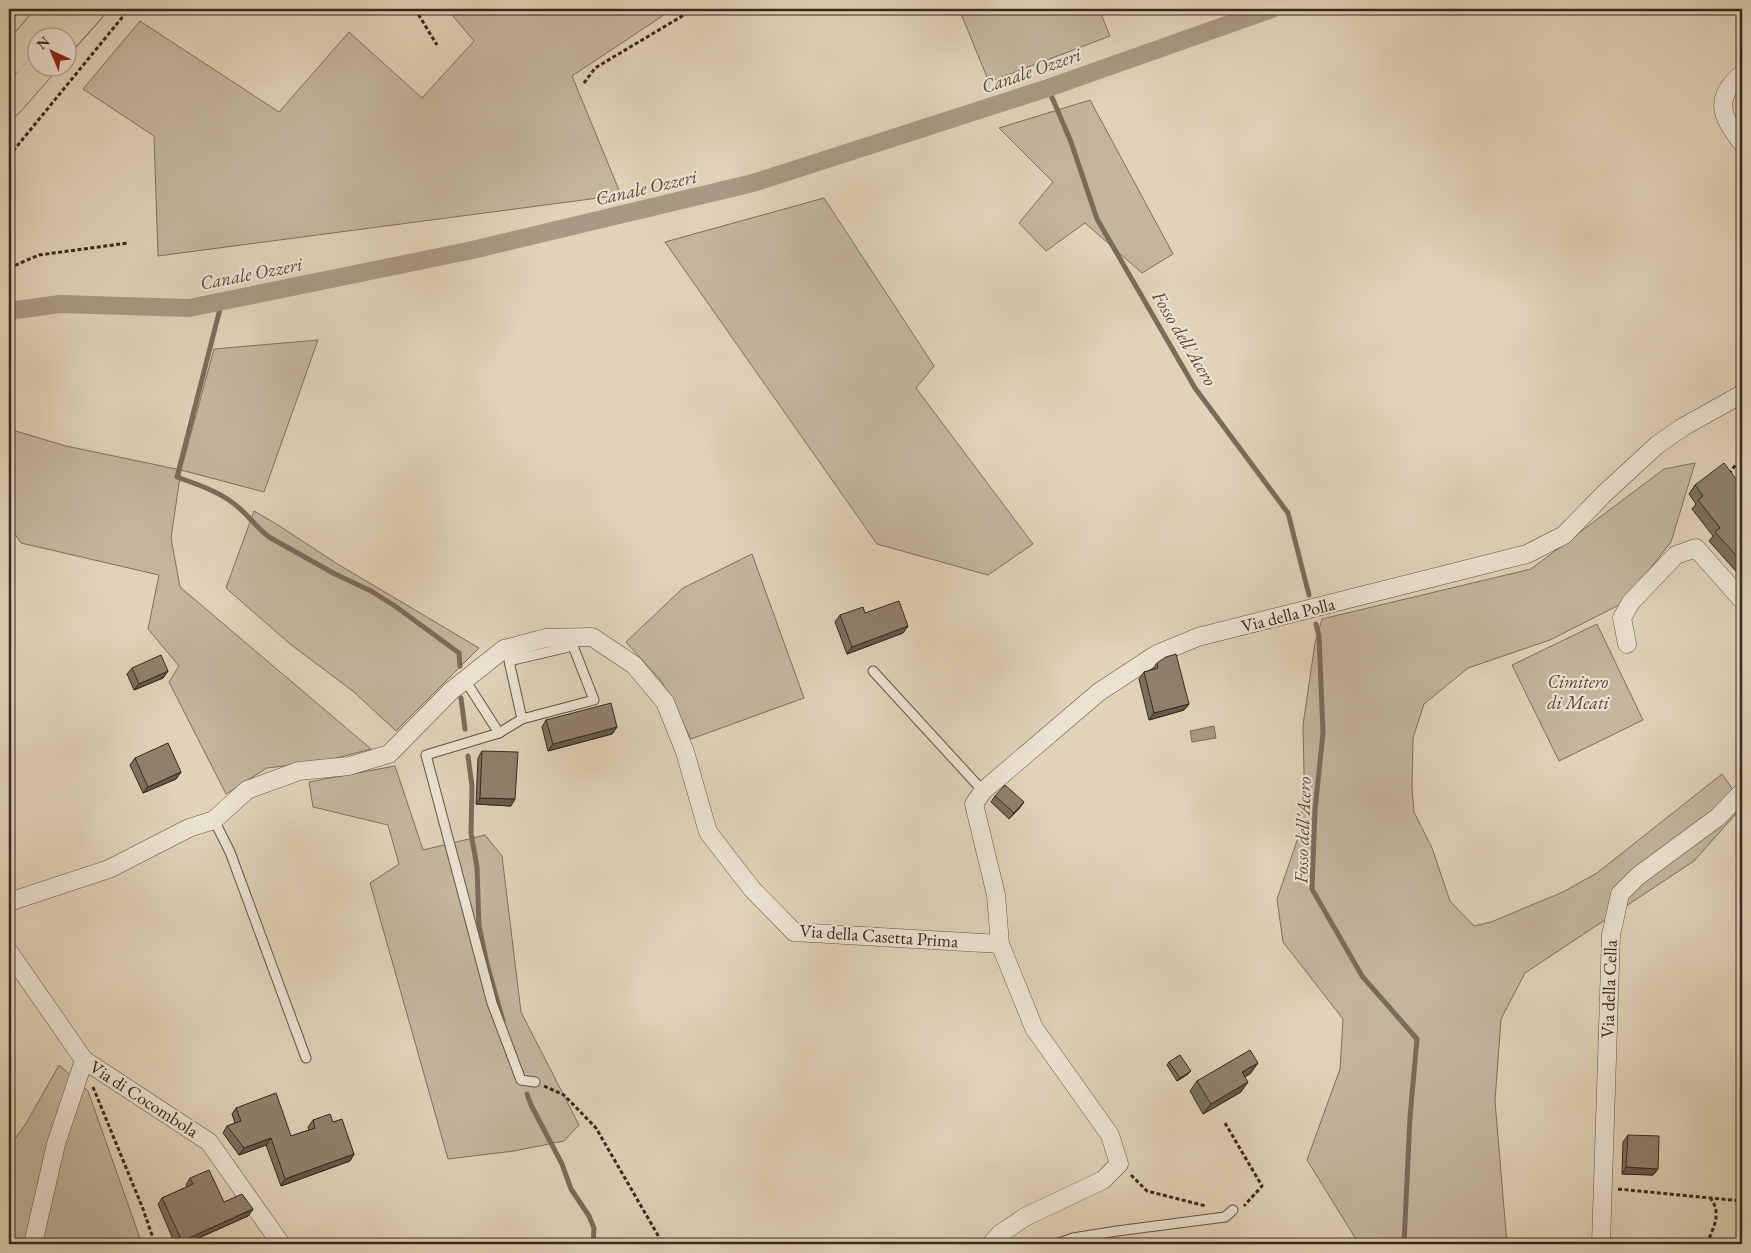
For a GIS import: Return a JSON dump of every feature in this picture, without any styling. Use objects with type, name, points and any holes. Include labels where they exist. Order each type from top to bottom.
[{"type":"highway","points":[[9,61],[54,9]]},
{"type":"highway","points":[[74,28],[91,9]]},
{"type":"highway","points":[[9,103],[31,78]]},
{"type":"street","points":[[1742,74],[1725,94],[1722,110],[1731,130],[1742,142]]},
{"type":"street","name":"Via della Polla","points":[[983,791],[1099,692],[1157,654],[1198,637],[1527,554],[1564,535],[1656,445],[1683,427],[1742,394]]},
{"type":"street","points":[[1627,644],[1622,618],[1631,602],[1676,555],[1696,548],[1742,600]]},
{"type":"street","name":"Via della Casetta Prima","points":[[9,902],[109,869],[189,828],[214,820],[248,790],[299,771],[349,766],[389,754],[451,691],[504,649],[546,638],[592,637],[634,665],[665,702],[685,752],[708,832],[752,889],[794,932],[1000,944]]},
{"type":"street","points":[[983,791],[974,804],[996,895],[1000,944],[1034,1028],[1110,1135],[1119,1164],[1102,1180],[1025,1216],[1000,1234],[991,1244]]},
{"type":"street","name":"Via della Cella","points":[[1601,1244],[1611,935],[1620,894],[1638,876],[1718,817],[1742,792]]},
{"type":"street","name":"Via di Cocombola","points":[[9,952],[84,1060],[209,1142],[281,1244]]},
{"type":"street","points":[[33,1244],[56,1144],[84,1060]]},
{"type":"lane","points":[[522,719],[509,661],[573,646],[594,700],[522,719],[499,733],[426,755],[492,1003],[521,1080],[535,1082]]},
{"type":"lane","points":[[874,671],[983,791]]},
{"type":"lane","points":[[465,680],[499,733]]},
{"type":"lane","points":[[214,820],[230,852],[306,1058]]},
{"type":"lane","points":[[1056,1244],[1072,1238],[1108,1232],[1225,1217],[1232,1210]]},
{"type":"path","points":[[9,156],[129,9]]},
{"type":"path","points":[[415,9],[437,45]]},
{"type":"path","points":[[584,83],[596,68],[694,9]]},
{"type":"path","points":[[9,268],[39,255],[128,243]]},
{"type":"path","points":[[1728,475],[1742,456]]},
{"type":"path","points":[[84,1060],[94,1091],[143,1209],[154,1244]]},
{"type":"path","points":[[535,1082],[564,1095],[596,1128],[663,1244]]},
{"type":"path","points":[[1119,1164],[1147,1191],[1198,1205],[1239,1212],[1262,1186],[1225,1122]]},
{"type":"path","points":[[1603,1188],[1742,1201]]},
{"type":"path","points":[[1707,1244],[1717,1218],[1716,1206],[1711,1198]]},
{"type":"green space","points":[[447,9],[673,9],[572,76],[621,195],[158,256],[154,136],[83,89],[140,21],[279,112],[349,32],[422,98],[474,41]]},
{"type":"green space","points":[[959,9],[1099,9],[1110,36],[989,82]]},
{"type":"green space","points":[[1090,100],[1173,254],[1142,273],[1085,223],[1046,251],[1019,223],[1053,182],[999,128]]},
{"type":"green space","points":[[824,198],[934,366],[916,388],[1033,544],[988,575],[877,544],[665,242]]},
{"type":"green space","points":[[318,340],[264,492],[181,470],[214,349]]},
{"type":"green space","points":[[9,429],[66,446],[181,470],[171,538],[180,587],[371,749],[325,761],[267,768],[226,794],[169,682],[179,666],[148,629],[159,575],[21,543],[9,525]]},
{"type":"green space","points":[[1695,463],[1671,542],[1623,603],[1550,640],[1468,668],[1424,704],[1413,738],[1412,787],[1414,812],[1432,848],[1450,901],[1474,926],[1491,922],[1563,892],[1597,873],[1722,774],[1742,803],[1742,807],[1694,861],[1525,973],[1501,1019],[1495,1101],[1507,1244],[1359,1244],[1307,1160],[1340,1069],[1343,1019],[1283,942],[1277,899],[1301,829],[1304,773],[1303,725],[1315,643],[1322,619],[1531,569],[1664,469]]},
{"type":"green space","points":[[254,511],[336,563],[479,648],[396,731],[354,692],[290,644],[226,588]]},
{"type":"green space","points":[[752,554],[804,698],[691,739],[662,682],[626,642],[683,588]]},
{"type":"green space","name":"Cimitero di Meati","points":[[1597,624],[1643,720],[1559,761],[1512,665]]},
{"type":"green space","points":[[395,766],[423,850],[485,835],[502,856],[521,1012],[579,1125],[564,1141],[514,1151],[448,1159],[370,883],[399,864],[388,825],[313,807],[309,782]]},
{"type":"green space","points":[[59,1065],[88,1091],[142,1244],[9,1244],[9,1147],[27,1122]]},
{"type":"shaded area","points":[[1214,726],[1216,738],[1192,742],[1190,731]]},
{"type":"building","points":[[1724,463],[1742,487],[1742,562],[1715,532],[1720,528],[1698,500],[1703,496],[1695,485]]},
{"type":"building","points":[[899,601],[908,626],[852,647],[840,615],[863,607],[865,613]]},
{"type":"building","points":[[1176,654],[1189,704],[1154,713],[1144,672],[1158,668],[1157,663],[1166,657]]},
{"type":"building","points":[[161,655],[168,671],[139,684],[132,668]]},
{"type":"building","points":[[611,703],[617,727],[553,744],[546,720]]},
{"type":"building","points":[[168,743],[181,772],[148,787],[135,758]]},
{"type":"building","points":[[482,751],[518,752],[515,799],[480,798]]},
{"type":"building","points":[[1005,785],[1024,802],[1014,813],[995,796]]},
{"type":"building","points":[[1250,1050],[1258,1063],[1242,1072],[1248,1082],[1211,1104],[1197,1081]]},
{"type":"building","points":[[1180,1055],[1191,1071],[1180,1078],[1169,1062]]},
{"type":"building","points":[[276,1093],[291,1136],[315,1128],[313,1120],[330,1114],[333,1122],[342,1119],[354,1154],[285,1179],[271,1138],[244,1148],[227,1126],[241,1121],[236,1108]]},
{"type":"building","points":[[1628,1135],[1659,1136],[1658,1169],[1626,1167]]},
{"type":"building","points":[[209,1170],[224,1202],[242,1194],[253,1209],[182,1241],[162,1198],[193,1184],[190,1178]]},
{"type":"waterway","name":"Canale Ozzeri","points":[[9,311],[60,304],[189,308],[468,251],[753,183],[1048,88],[1272,9]]},
{"type":"waterway","name":"Fosso dell'Acero","points":[[1048,88],[1071,142],[1097,219],[1195,388],[1288,513],[1309,595]]},
{"type":"waterway","points":[[222,301],[177,477],[209,489],[231,501],[269,537],[335,574],[371,591],[395,606],[459,653],[460,666]]},
{"type":"waterway","name":"Fosso dell'Acero","points":[[1316,624],[1319,636],[1323,733],[1315,810],[1312,889],[1362,976],[1417,1039],[1410,1117],[1404,1244]]},
{"type":"waterway","points":[[461,698],[465,729]]},
{"type":"waterway","points":[[468,756],[472,786],[471,833],[477,867],[479,926],[487,964],[503,1021]]},
{"type":"waterway","points":[[527,1094],[562,1164],[571,1189],[589,1216],[594,1228],[593,1244]]}]
